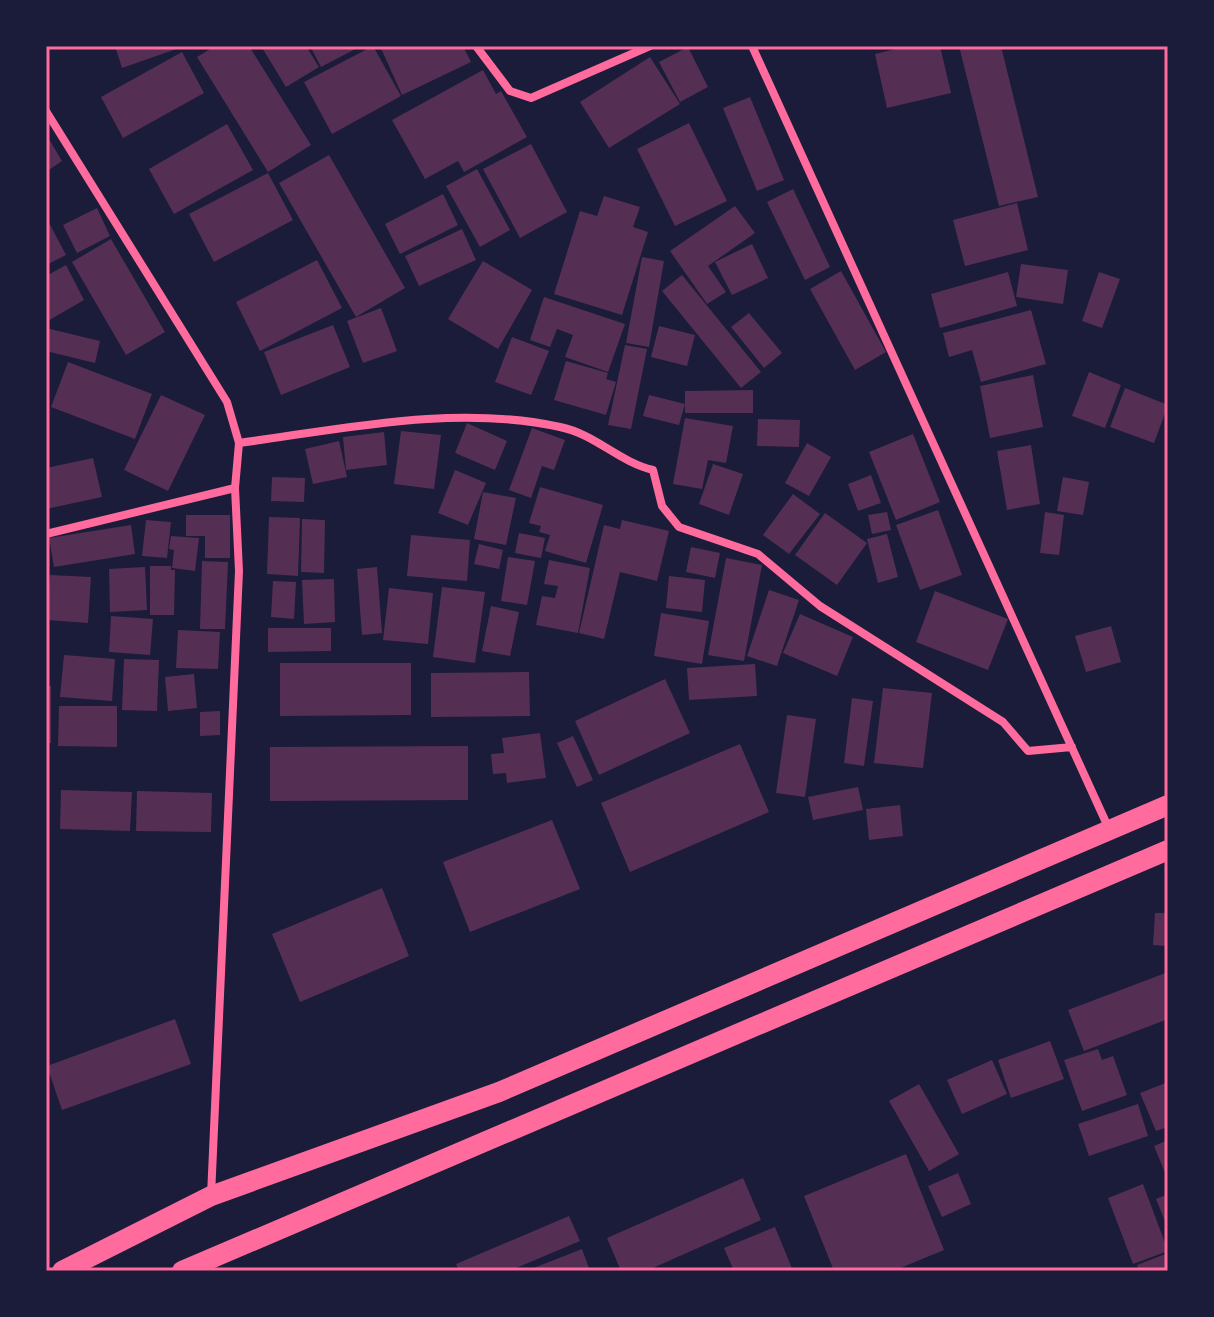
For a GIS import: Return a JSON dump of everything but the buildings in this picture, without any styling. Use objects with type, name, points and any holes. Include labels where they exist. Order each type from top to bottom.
[{"type":"main road","points":[[62,1271],[211,1196],[499,1092],[1168,805]]},
{"type":"main road","points":[[182,1271],[1168,850]]},
{"type":"street","points":[[476,46],[510,91],[531,98],[650,46]]},
{"type":"street","points":[[752,46],[1110,830]]},
{"type":"street","points":[[46,111],[227,402],[239,443],[235,488],[239,571],[211,1196]]},
{"type":"street","points":[[239,443],[434,417],[562,427],[604,445],[630,465],[653,470],[662,506],[679,527],[758,554],[820,606],[1003,722],[1028,751],[1072,747]]},
{"type":"street","points":[[46,534],[235,488]]}]
